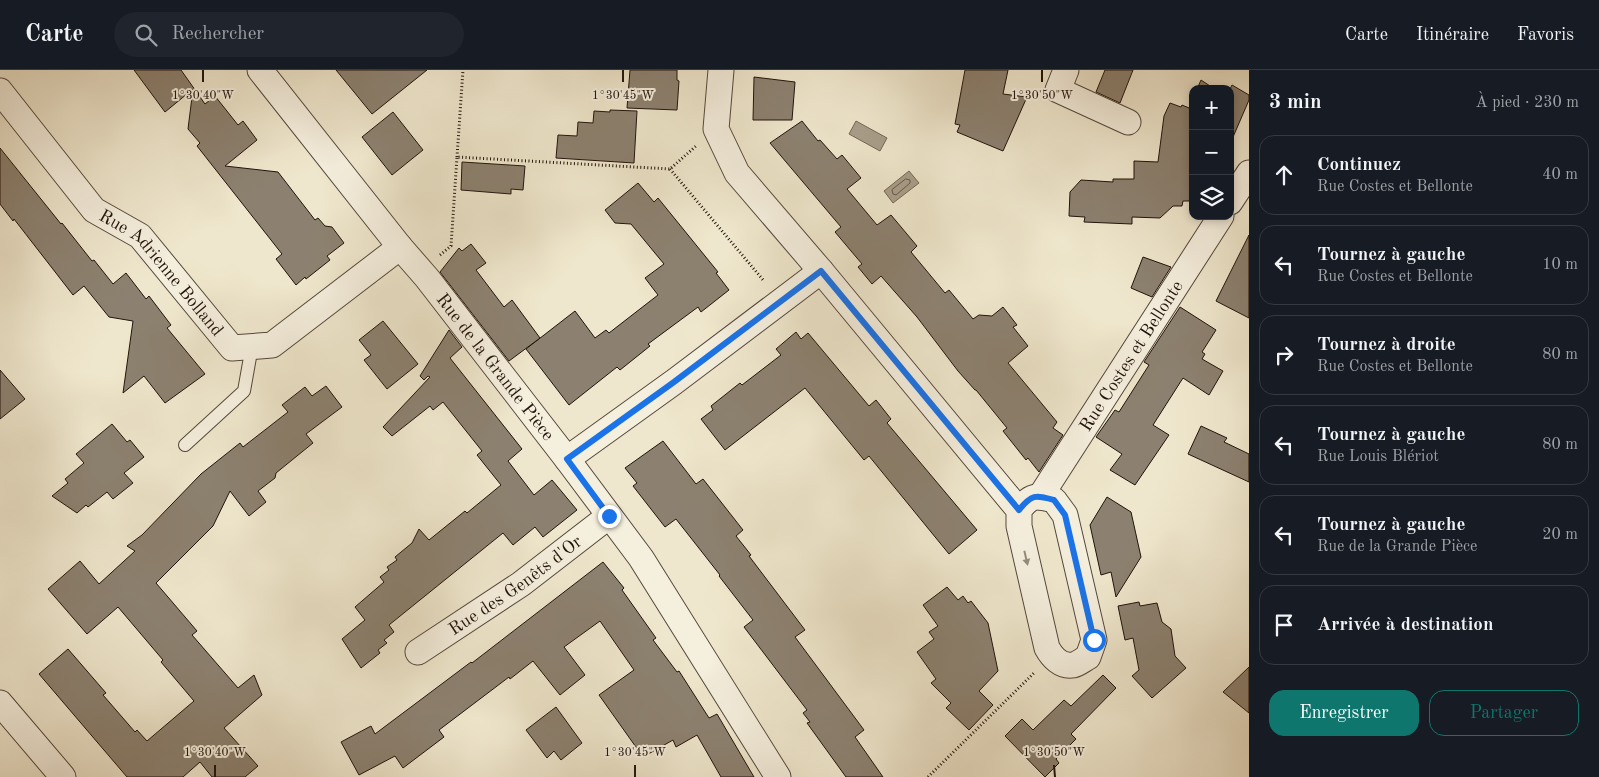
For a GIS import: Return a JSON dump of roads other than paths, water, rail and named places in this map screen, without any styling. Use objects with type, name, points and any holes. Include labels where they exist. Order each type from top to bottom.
[{"type":"street","name":"Rue de la Grande Pièce","points":[[260,70],[400,247],[422,271],[641,558],[778,777]]},
{"type":"street","points":[[721,70],[716,129],[737,172],[1019,510],[1019,526],[1047,648],[1051,656],[1062,664],[1074,665],[1088,656],[1094,640],[1065,515],[1054,500],[1040,496]]},
{"type":"street","points":[[1066,70],[1058,90],[1128,122]]},
{"type":"street","name":"Rue Adrienne Bolland","points":[[0,91],[94,210],[140,236],[232,348],[272,345],[400,247]]},
{"type":"street","points":[[1234,196],[1249,173]]},
{"type":"street","name":"Rue Costes et Bellonte","points":[[1019,510],[1028,499],[1040,496],[1218,220]]},
{"type":"street","points":[[567,459],[674,382],[821,271]]},
{"type":"street","name":"Rue des Genêts d'Or","points":[[418,652],[521,584],[609,516]]},
{"type":"street","points":[[0,703],[63,777]]},
{"type":"lane","points":[[185,444],[244,391],[252,346]]},
{"type":"water","points":[[856,121],[887,138],[880,151],[849,134]]},
{"type":"water","points":[[909,171],[919,183],[893,203],[884,191]]}]
